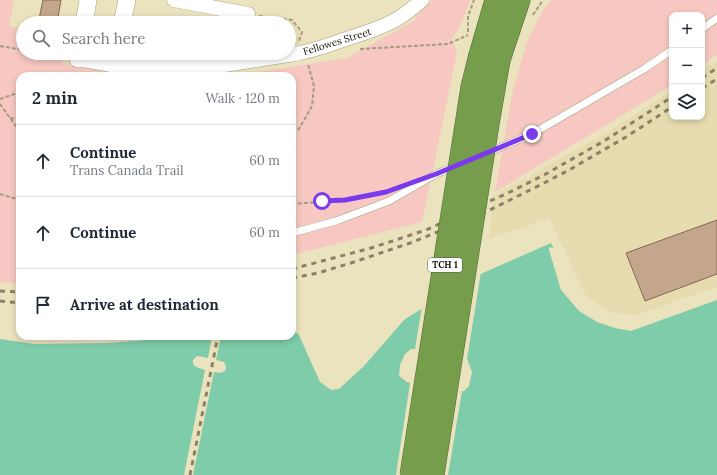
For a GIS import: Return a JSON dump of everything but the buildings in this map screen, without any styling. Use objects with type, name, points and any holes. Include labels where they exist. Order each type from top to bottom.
[{"type":"highway","name":"TCH 1","points":[[433,475],[488,124],[490,57],[496,0]]},
{"type":"highway","name":"TCH 1","points":[[411,475],[472,88],[490,57],[519,0]]},
{"type":"street","points":[[85,16],[88,0]]},
{"type":"street","points":[[124,16],[127,0]]},
{"type":"street","points":[[174,0],[248,14]]},
{"type":"street","name":"Fellowes Street","points":[[296,54],[366,33],[386,25],[422,0]]},
{"type":"street","name":"Fellowes Street","points":[[117,60],[123,67],[224,65],[256,60]]},
{"type":"lane","points":[[705,27],[717,18]]},
{"type":"lane","points":[[296,232],[336,221],[389,202],[436,174],[532,134],[644,69],[669,52]]},
{"type":"path","points":[[354,50],[448,44],[468,35],[468,16],[474,0]]},
{"type":"path","points":[[248,14],[263,16]]},
{"type":"path","points":[[296,25],[302,32],[300,53],[314,86],[312,106],[299,129],[296,130]]},
{"type":"path","points":[[0,46],[16,49]]},
{"type":"path","points":[[0,99],[16,93]]},
{"type":"path","points":[[0,104],[16,126]]},
{"type":"path","points":[[10,118],[16,119]]},
{"type":"path","points":[[296,204],[345,200],[386,192]]},
{"type":"path","points":[[0,194],[16,199]]},
{"type":"shaded area","points":[[0,0],[14,0],[9,26],[16,28],[16,60],[63,60],[62,64],[109,72],[16,72],[16,284],[0,282]]},
{"type":"shaded area","points":[[433,0],[470,0],[461,25],[452,39],[457,53],[422,222],[296,254],[296,72],[258,72],[347,58],[417,19],[415,17]]},
{"type":"shaded area","points":[[552,0],[717,0],[717,55],[705,63],[705,12],[669,12],[669,87],[495,192],[513,90],[527,42],[543,10]]},
{"type":"shaded area","points":[[717,61],[717,287],[636,315],[609,312],[585,295],[549,217],[489,239],[494,195],[530,177],[530,175],[607,133],[669,93],[669,120],[705,120],[705,69]]},
{"type":"shaded area","points":[[551,243],[570,284],[588,307],[612,319],[639,320],[717,289],[717,475],[0,475],[0,339],[35,344],[107,343],[147,340],[296,340],[296,333],[298,333],[320,382],[331,390],[339,389],[364,366],[405,319],[474,277]]},
{"type":"pier","points":[[549,247],[556,249],[572,282],[589,305],[612,317],[638,318],[674,303],[717,288],[717,300],[631,331],[615,328],[597,322],[579,311],[561,290]]},
{"type":"pier","points":[[481,272],[467,359],[472,372],[469,386],[462,391],[448,475],[396,475],[410,383],[399,376],[400,365],[405,354],[411,349],[415,349],[422,306]]},
{"type":"pier","points":[[211,340],[220,340],[216,360],[224,362],[226,367],[225,371],[220,373],[214,372],[193,475],[184,475],[205,370],[196,367],[193,364],[193,360],[197,356],[208,358]]},
{"type":"railway","points":[[705,76],[717,68]]},
{"type":"railway","points":[[705,86],[717,79]]},
{"type":"railway","points":[[296,268],[371,248],[426,230],[510,192],[544,175],[604,141],[669,99]]},
{"type":"railway","points":[[296,277],[318,273],[413,242],[486,212],[569,170],[626,137],[669,109]]},
{"type":"railway","points":[[0,291],[16,292]]},
{"type":"railway","points":[[0,301],[16,303]]},
{"type":"railway","points":[[190,475],[217,340]]},
{"type":"route","points":[[322,201],[345,200],[386,192],[436,174],[532,134]]}]
